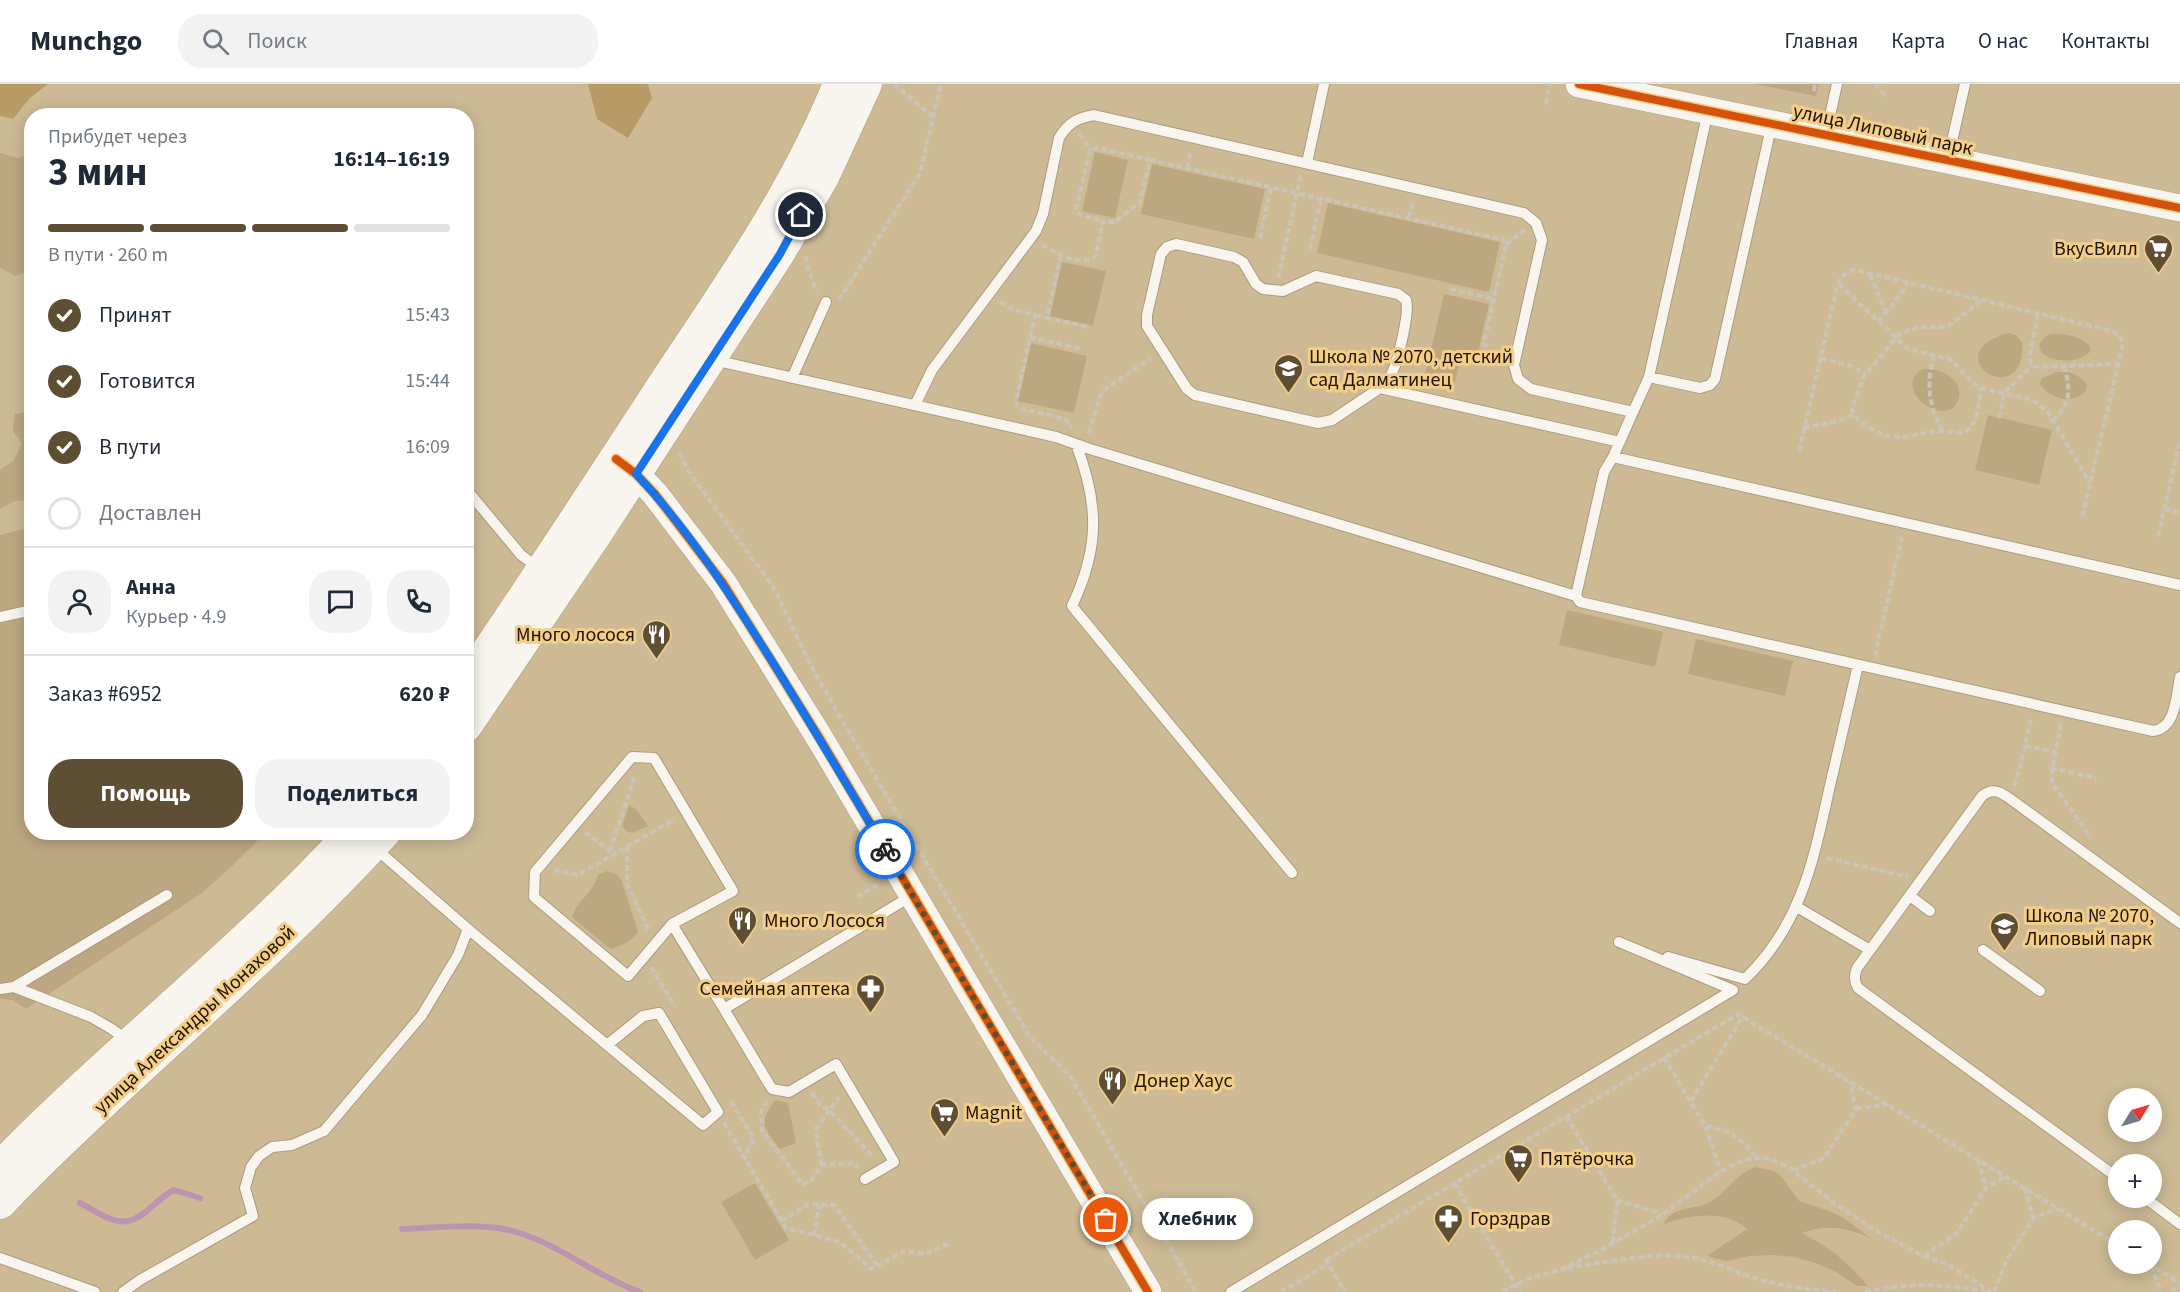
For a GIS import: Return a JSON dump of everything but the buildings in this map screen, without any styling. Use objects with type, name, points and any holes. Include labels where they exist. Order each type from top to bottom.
[{"type":"main road","points":[[474,714],[539,621],[626,466],[801,166],[839,84]]},
{"type":"main road","points":[[474,671],[543,571],[710,359],[780,254],[818,187],[851,121],[866,84]]},
{"type":"main road","name":"улица Александры Монаховой","points":[[0,1167],[266,920],[366,840]]},
{"type":"main road","name":"улица Александры Монаховой","points":[[0,1203],[76,1128],[291,931],[367,840]]},
{"type":"street","name":"улица Липовый парк","points":[[1578,84],[2180,208]]},
{"type":"street","points":[[626,466],[655,494],[723,583],[819,737],[1148,1292]]},
{"type":"lane","points":[[1305,162],[1324,84]]},
{"type":"lane","points":[[1826,134],[1837,84]]},
{"type":"lane","points":[[1948,159],[1965,84]]},
{"type":"lane","points":[[1576,596],[1602,476],[1649,377],[1708,111]]},
{"type":"lane","points":[[915,405],[932,370],[1032,239],[1042,214],[1059,138],[1068,126],[1082,117],[1094,115],[1519,211],[1527,215],[1536,223],[1542,240],[1516,358],[1515,372],[1518,379],[1531,390],[1633,412]]},
{"type":"lane","points":[[1649,377],[1700,388],[1710,385],[1715,379],[1772,123]]},
{"type":"lane","points":[[1176,244],[1238,258],[1245,264],[1258,286],[1263,289],[1283,291],[1316,276],[1403,296],[1407,309],[1395,365],[1390,377],[1380,388],[1332,420],[1323,423],[1195,395],[1187,389],[1150,333],[1147,315],[1161,254],[1167,247],[1176,244]]},
{"type":"lane","points":[[792,378],[826,302]]},
{"type":"lane","points":[[710,359],[1056,437],[1576,596],[1584,603],[2153,731],[2166,726],[2176,714],[2180,677]]},
{"type":"lane","points":[[1380,388],[1620,442]]},
{"type":"lane","points":[[1077,444],[1089,486],[1094,533],[1084,580],[1072,606],[1292,873]]},
{"type":"lane","points":[[1613,457],[2180,585]]},
{"type":"lane","points":[[474,499],[521,555],[543,571]]},
{"type":"lane","points":[[0,617],[24,612]]},
{"type":"lane","points":[[1231,1292],[1733,990],[1619,942],[1745,979],[1763,962],[1797,908],[1815,856],[1858,665]]},
{"type":"lane","points":[[632,757],[654,758],[686,812],[733,891],[672,924],[628,976],[534,897],[534,872],[632,757]]},
{"type":"lane","points":[[2108,1171],[1858,988],[1854,974],[1982,796],[1996,790],[2180,923]]},
{"type":"lane","points":[[373,840],[468,929],[607,1045],[703,1125],[718,1112],[659,1013],[643,1016],[607,1045]]},
{"type":"lane","points":[[0,990],[14,987],[167,895]]},
{"type":"lane","points":[[724,1009],[913,895]]},
{"type":"lane","points":[[1910,896],[1930,910]]},
{"type":"lane","points":[[1797,908],[1870,950]]},
{"type":"lane","points":[[672,924],[772,1089],[789,1092],[836,1064],[894,1162],[864,1179]]},
{"type":"lane","points":[[123,1292],[253,1216],[245,1188],[251,1167],[259,1156],[272,1147],[292,1145],[324,1131],[423,1015],[458,955],[468,929]]},
{"type":"lane","points":[[1983,950],[2040,991]]},
{"type":"lane","points":[[14,987],[91,1017],[112,1029],[131,1044]]},
{"type":"lane","points":[[2159,1208],[2180,1224]]},
{"type":"lane","points":[[0,1258],[95,1292]]},
{"type":"path","points":[[894,84],[933,117]]},
{"type":"path","points":[[806,255],[813,284],[818,293],[826,302],[836,300],[842,295],[917,178],[922,167],[940,84]]},
{"type":"path","points":[[1545,104],[1550,84]]},
{"type":"path","points":[[1814,91],[1815,84]]},
{"type":"path","points":[[1875,84],[1886,97]]},
{"type":"path","points":[[1150,160],[1139,204],[1115,222],[1081,215],[1076,209],[1090,152],[1098,148],[1502,239],[1506,244]]},
{"type":"path","points":[[1283,257],[1305,162]]},
{"type":"path","points":[[1260,238],[1271,187]]},
{"type":"path","points":[[1310,249],[1321,198]]},
{"type":"path","points":[[1032,239],[1061,255],[1087,261],[1096,255],[1103,220]]},
{"type":"path","points":[[1516,358],[1488,352],[1484,346],[1506,244],[1536,223]]},
{"type":"path","points":[[1047,318],[1061,255]]},
{"type":"path","points":[[1798,451],[1838,283],[1841,278],[1855,270],[2119,334],[2123,344],[2082,518]]},
{"type":"path","points":[[1869,274],[1886,312]]},
{"type":"path","points":[[1838,283],[1912,351],[1953,361],[1972,382],[1981,388],[2038,402],[2046,410],[2090,483]]},
{"type":"path","points":[[1878,321],[1908,283]]},
{"type":"path","points":[[1450,289],[1494,299]]},
{"type":"path","points":[[990,295],[1011,309],[1089,327]]},
{"type":"path","points":[[1981,300],[1947,327],[1913,328],[1895,337],[1880,360],[1866,374],[1852,405],[1854,415],[1859,421],[1878,433],[1892,438],[1942,431],[1960,433],[1971,426],[1975,418],[1981,388]]},
{"type":"path","points":[[2038,314],[2029,359],[2032,365],[2039,368],[2118,364]]},
{"type":"path","points":[[1035,315],[1016,404],[1022,409],[1068,421],[1077,444]]},
{"type":"path","points":[[1030,337],[1082,349]]},
{"type":"path","points":[[1089,434],[1100,397],[1105,389],[1162,351]]},
{"type":"path","points":[[1934,355],[1929,372],[1930,402],[1942,431]]},
{"type":"path","points":[[1821,358],[1850,365],[1866,374]]},
{"type":"path","points":[[1999,418],[2004,393],[2032,365]]},
{"type":"path","points":[[2053,421],[2062,411],[2069,396],[2069,383],[2064,366]]},
{"type":"path","points":[[1804,428],[1854,415]]},
{"type":"path","points":[[2158,536],[2180,441]]},
{"type":"path","points":[[679,453],[692,475],[774,588],[809,662],[843,722],[1018,1017],[1030,1037],[1070,1076],[1196,1292]]},
{"type":"path","points":[[2164,509],[2180,513]]},
{"type":"path","points":[[1873,668],[1905,523]]},
{"type":"path","points":[[2063,711],[2051,768],[2053,784],[2093,841]]},
{"type":"path","points":[[2020,768],[2031,717]]},
{"type":"path","points":[[2025,746],[2055,752]]},
{"type":"path","points":[[612,853],[641,757]]},
{"type":"path","points":[[2051,768],[2096,777]]},
{"type":"path","points":[[538,868],[578,875],[612,853],[686,812]]},
{"type":"path","points":[[574,825],[612,853]]},
{"type":"path","points":[[627,846],[627,884],[656,944]]},
{"type":"path","points":[[1815,856],[1921,880]]},
{"type":"path","points":[[857,897],[879,884]]},
{"type":"path","points":[[1345,1292],[1326,1260],[1738,1014],[2108,1239]]},
{"type":"path","points":[[1691,1101],[1743,1016]]},
{"type":"path","points":[[1664,1057],[1706,1126],[1721,1171]]},
{"type":"path","points":[[808,1081],[820,1105],[829,1110],[883,1168]]},
{"type":"path","points":[[1792,1170],[1824,1158],[1856,1109],[1850,1081]]},
{"type":"path","points":[[775,1089],[761,1112],[762,1131],[803,1185],[812,1179],[822,1165],[815,1130],[836,1100],[850,1087]]},
{"type":"path","points":[[1856,1109],[1888,1104]]},
{"type":"path","points":[[718,1112],[786,1228],[840,1242],[871,1269],[905,1251],[924,1254],[951,1244]]},
{"type":"path","points":[[1566,1116],[1617,1200],[1613,1243]]},
{"type":"path","points":[[1706,1126],[1721,1129],[1736,1136],[1757,1158]]},
{"type":"path","points":[[744,1157],[754,1139]]},
{"type":"path","points":[[1563,1269],[1662,1215],[1721,1171],[1741,1161],[1757,1158],[1770,1159],[1792,1170],[1856,1219],[1923,1256],[1947,1264],[1993,1292],[2006,1262],[2033,1218],[2059,1209]]},
{"type":"path","points":[[1978,1159],[1986,1188]]},
{"type":"path","points":[[822,1165],[855,1163]]},
{"type":"path","points":[[1923,1256],[1957,1233],[1986,1188],[2006,1176]]},
{"type":"path","points":[[1454,1183],[1520,1292]]},
{"type":"path","points":[[2025,1188],[2033,1218]]},
{"type":"path","points":[[1617,1200],[1662,1215]]},
{"type":"path","points":[[781,1221],[809,1204],[834,1205],[877,1265]]},
{"type":"path","points":[[814,1236],[819,1204]]},
{"type":"path","points":[[1502,1292],[1538,1274],[1655,1255],[1700,1259],[1763,1280],[1792,1287],[1836,1292]]},
{"type":"path","points":[[1281,1292],[1328,1264]]},
{"type":"path","points":[[2162,1272],[2180,1285],[2171,1292]]},
{"type":"path","points":[[2154,1274],[2161,1292]]},
{"type":"path","points":[[1864,1292],[1887,1287],[1937,1284],[1986,1292]]},
{"type":"shaded area","points":[[0,84],[48,84],[30,98],[13,119],[0,116]]},
{"type":"shaded area","points":[[588,84],[648,84],[652,98],[628,138],[597,119]]},
{"type":"shaded area","points":[[1754,84],[1819,84],[1816,96]]},
{"type":"shaded area","points":[[1095,152],[1128,160],[1115,218],[1082,211]]},
{"type":"shaded area","points":[[0,153],[18,158],[24,156],[24,273],[15,276],[0,268]]},
{"type":"shaded area","points":[[1152,164],[1265,189],[1254,239],[1141,214]]},
{"type":"shaded area","points":[[1328,203],[1500,242],[1489,292],[1317,253]]},
{"type":"shaded area","points":[[1062,262],[1106,271],[1093,326],[1050,316]]},
{"type":"shaded area","points":[[1444,294],[1489,304],[1477,358],[1462,354],[1455,382],[1425,375]]},
{"type":"shaded area","points":[[2008,333],[2016,335],[2022,342],[2020,364],[2011,375],[1999,377],[1988,374],[1980,365],[1978,354],[1987,343]]},
{"type":"shaded area","points":[[2050,334],[2066,335],[2082,340],[2090,346],[2090,352],[2080,358],[2069,360],[2049,357],[2042,353],[2039,347]]},
{"type":"shaded area","points":[[1031,343],[1087,356],[1074,413],[1018,401]]},
{"type":"shaded area","points":[[1923,369],[1940,371],[1954,380],[1959,393],[1958,401],[1952,409],[1943,411],[1934,409],[1925,405],[1918,398],[1912,383],[1915,375]]},
{"type":"shaded area","points":[[2056,372],[2077,376],[2087,385],[2086,391],[2068,399],[2049,393],[2040,384],[2041,379]]},
{"type":"shaded area","points":[[24,412],[24,500],[15,501],[0,509],[0,470],[14,460],[22,443],[13,431],[15,414]]},
{"type":"shaded area","points":[[1988,415],[2052,430],[2039,485],[1975,470]]},
{"type":"shaded area","points":[[24,529],[24,840],[258,840],[202,893],[26,1009],[13,1000],[0,999],[0,535]]},
{"type":"shaded area","points":[[1567,610],[1663,632],[1655,667],[1559,645]]},
{"type":"shaded area","points":[[1696,639],[1793,661],[1785,696],[1688,674]]},
{"type":"shaded area","points":[[629,805],[636,809],[648,826],[632,833],[626,831],[622,826]]},
{"type":"shaded area","points":[[607,871],[616,874],[621,879],[638,932],[625,943],[610,949],[572,917],[598,875]]},
{"type":"shaded area","points":[[775,1100],[788,1103],[796,1143],[780,1149],[765,1126],[766,1115]]},
{"type":"shaded area","points":[[1756,1167],[1774,1171],[1781,1176],[1799,1201],[1844,1218],[1870,1238],[1853,1231],[1836,1228],[1819,1228],[1802,1233],[1838,1256],[1868,1286],[1857,1286],[1836,1272],[1794,1257],[1750,1256],[1726,1261],[1707,1256],[1747,1229],[1728,1219],[1718,1216],[1696,1216],[1664,1224],[1667,1218],[1677,1211],[1702,1205],[1715,1199],[1742,1174]]},
{"type":"shaded area","points":[[755,1183],[789,1240],[755,1260],[721,1202]]},
{"type":"waterway","points":[[80,1203],[122,1222],[139,1217],[174,1190],[200,1198]]},
{"type":"waterway","points":[[402,1229],[475,1226],[516,1232],[548,1245],[624,1286],[640,1292]]},
{"type":"cycle path","points":[[1579,84],[2180,208]]},
{"type":"cycle path","points":[[616,459],[636,474],[655,494],[723,583],[819,737],[1148,1292]]},
{"type":"way so far","points":[[885,849],[1106,1220]]},
{"type":"place","name":"ВкусВилл","points":[[2159,274]]},
{"type":"place","name":"Школа № 2070, детский сад Далматинец","points":[[1288,394]]},
{"type":"place","name":"Много лосося","points":[[656,660]]},
{"type":"place","name":"Много Лосося","points":[[743,946]]},
{"type":"place","name":"Школа № 2070, Липовый парк","points":[[2004,952]]},
{"type":"place","name":"Семейная аптека","points":[[871,1014]]},
{"type":"place","name":"Донер Хаус","points":[[1113,1106]]},
{"type":"place","name":"Magnit","points":[[944,1138]]},
{"type":"place","name":"Пятёрочка","points":[[1519,1184]]},
{"type":"place","name":"Хлебник","points":[[1106,1220]]},
{"type":"place","name":"Горздрав","points":[[1449,1244]]},
{"type":"route","points":[[801,215],[780,254],[636,474],[655,494],[723,583],[819,737],[885,849]]}]
